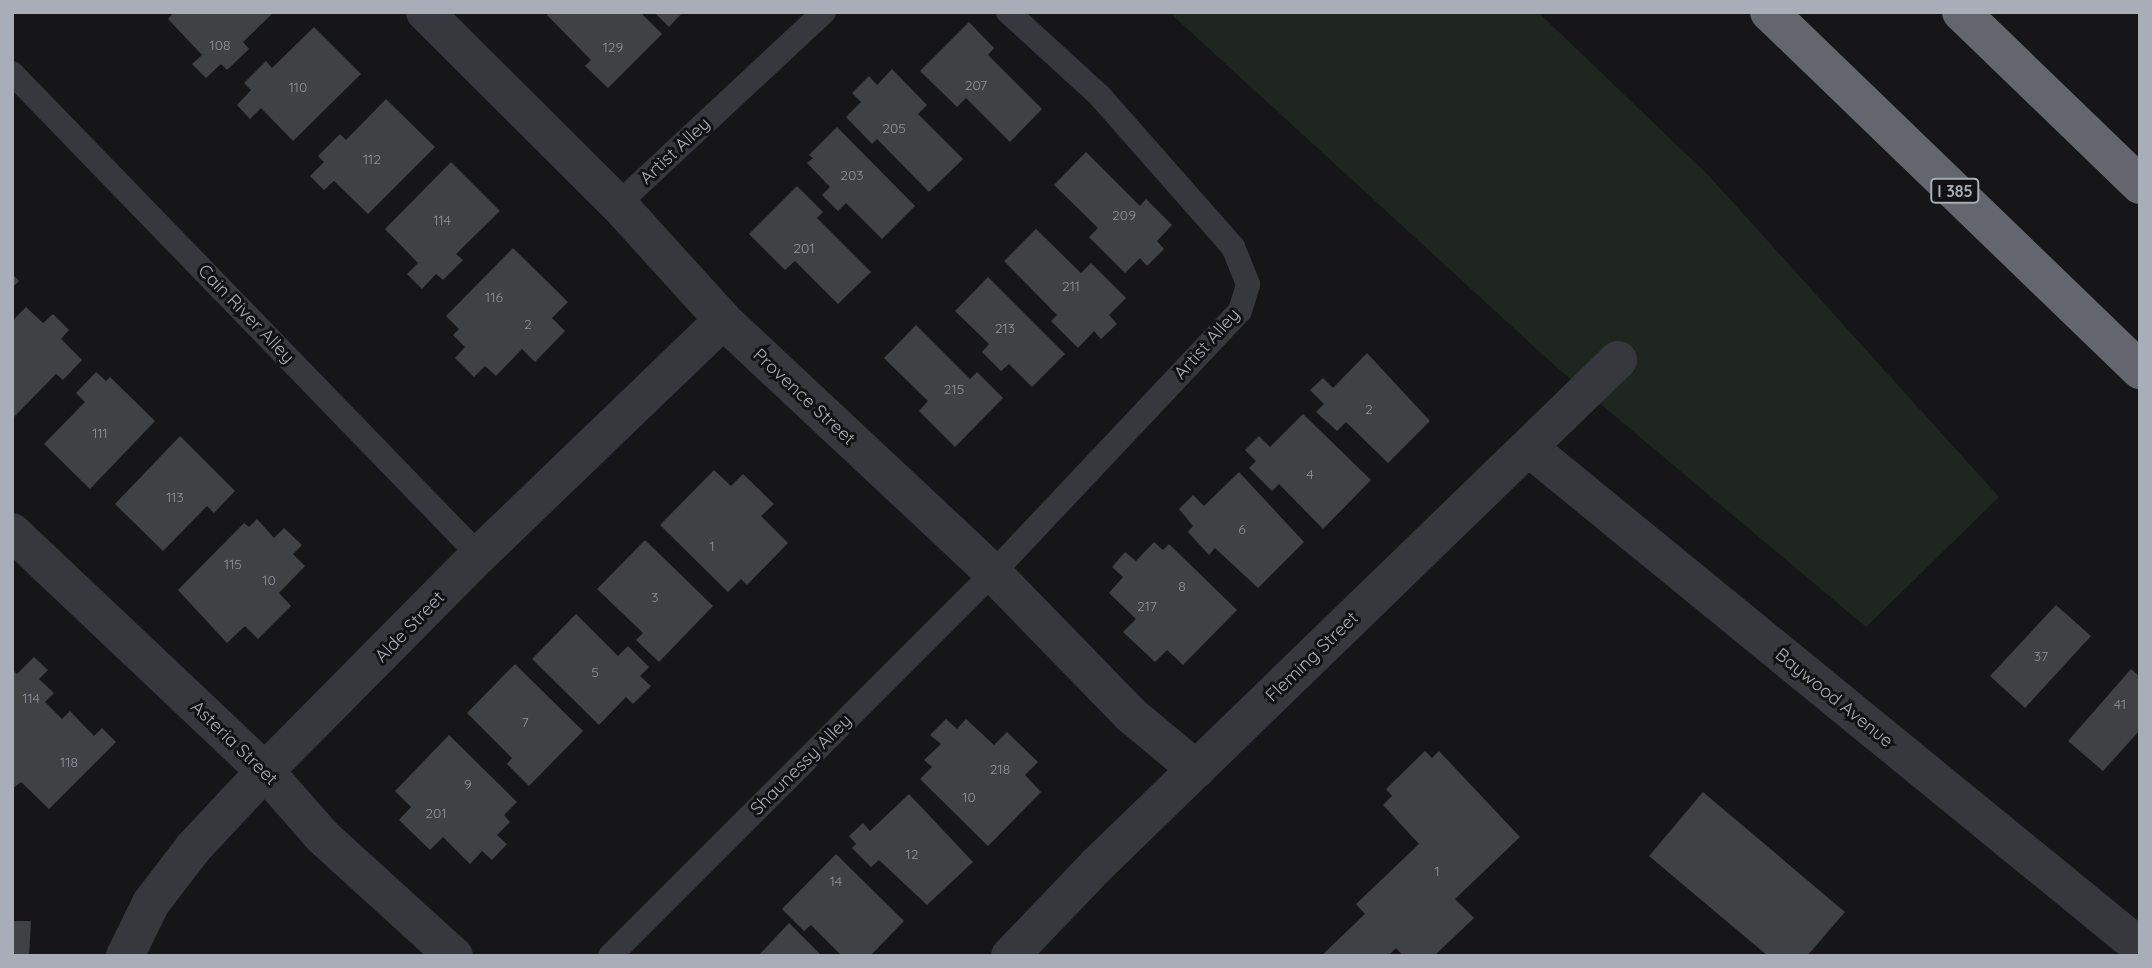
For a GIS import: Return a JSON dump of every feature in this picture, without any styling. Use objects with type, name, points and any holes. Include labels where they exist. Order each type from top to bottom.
[{"type":"highway","name":"I 385","points":[[1769,12],[2140,370]]},
{"type":"highway","points":[[1961,12],[2140,185]]},
{"type":"street","name":"Provence Street","points":[[425,12],[618,204],[723,320],[993,573],[1131,715],[1196,769]]},
{"type":"street","name":"Alde Street","points":[[125,956],[151,903],[194,847],[265,771],[479,555],[723,320]]},
{"type":"street","name":"Fleming Street","points":[[1010,956],[1196,769],[1618,360]]},
{"type":"street","name":"Baywood Avenue","points":[[1529,448],[2140,947]]},
{"type":"street","name":"Asteria Street","points":[[12,532],[265,771],[323,837],[454,956]]},
{"type":"lane","name":"Artist Alley","points":[[618,204],[824,12]]},
{"type":"lane","name":"Artist Alley","points":[[993,573],[1240,311],[1248,284],[1233,247],[1216,226],[1100,96],[1008,12]]},
{"type":"lane","name":"Cain River Alley","points":[[12,73],[479,555]]},
{"type":"lane","name":"Shaunessy Alley","points":[[610,956],[993,573]]},
{"type":"shaded area","points":[[1169,12],[1538,12],[1709,176],[1999,497],[1866,627],[1553,364]]},
{"type":"building","points":[[174,12],[274,12],[243,42],[249,49],[227,70],[221,64],[206,78],[192,64],[202,55],[168,19]]},
{"type":"building","points":[[550,12],[640,12],[662,34],[608,88],[585,66],[591,60],[547,15]]},
{"type":"building","points":[[654,12],[683,12],[669,27]]},
{"type":"building","points":[[969,22],[994,48],[988,55],[1042,109],[1010,142],[966,98],[957,107],[920,71]]},
{"type":"building","points":[[314,27],[361,74],[293,141],[261,108],[250,119],[237,105],[251,90],[244,83],[266,61],[272,68]]},
{"type":"building","points":[[892,69],[927,105],[918,114],[963,159],[929,192],[877,139],[872,144],[846,117],[861,102],[852,93],[869,76],[877,85]]},
{"type":"building","points":[[386,99],[435,147],[368,214],[334,181],[324,190],[310,176],[324,162],[318,156],[340,134],[346,140]]},
{"type":"building","points":[[837,127],[915,206],[882,239],[846,203],[838,211],[822,195],[830,187],[807,163],[813,158],[809,155]]},
{"type":"building","points":[[1086,152],[1140,206],[1146,199],[1172,225],[1157,241],[1164,249],[1147,266],[1140,258],[1125,273],[1089,237],[1098,228],[1054,185]]},
{"type":"building","points":[[451,162],[500,211],[456,254],[463,260],[443,280],[436,274],[422,289],[407,274],[418,263],[385,229]]},
{"type":"building","points":[[797,186],[823,212],[817,218],[871,272],[838,304],[795,261],[785,270],[749,234]]},
{"type":"building","points":[[1036,229],[1081,273],[1091,263],[1126,298],[1109,315],[1117,324],[1101,339],[1094,331],[1078,348],[1051,321],[1057,315],[1004,261]]},
{"type":"building","points":[[513,248],[568,302],[552,318],[565,331],[535,362],[522,349],[496,376],[485,366],[474,377],[455,358],[465,347],[453,335],[459,329],[446,316]]},
{"type":"building","points":[[12,274],[19,281],[12,288]]},
{"type":"building","points":[[988,277],[1065,354],[1032,387],[1009,364],[1001,371],[982,352],[989,344],[955,311]]},
{"type":"building","points":[[26,307],[43,323],[53,314],[69,330],[61,339],[82,360],[63,380],[56,374],[12,419],[12,321]]},
{"type":"building","points":[[916,325],[970,379],[977,372],[1003,398],[955,447],[919,411],[928,401],[884,358]]},
{"type":"building","points":[[1367,353],[1430,421],[1388,463],[1346,422],[1337,431],[1316,412],[1324,404],[1310,390],[1323,378],[1333,388]]},
{"type":"building","points":[[96,372],[106,381],[110,377],[155,421],[90,489],[44,444],[85,402],[76,393]]},
{"type":"building","points":[[1303,414],[1371,480],[1323,529],[1279,484],[1272,491],[1249,468],[1256,461],[1245,450],[1259,436],[1270,447]]},
{"type":"building","points":[[180,436],[235,491],[214,513],[207,506],[163,551],[115,504]]},
{"type":"building","points":[[714,470],[731,486],[743,474],[774,504],[761,516],[788,543],[747,585],[741,579],[728,592],[660,525]]},
{"type":"building","points":[[1239,472],[1304,542],[1258,588],[1215,548],[1209,555],[1188,532],[1193,526],[1179,509],[1193,495],[1204,506]]},
{"type":"building","points":[[257,519],[274,538],[284,528],[302,545],[293,554],[305,566],[279,593],[291,606],[258,639],[245,626],[227,643],[178,590],[244,523],[249,527]]},
{"type":"building","points":[[645,540],[713,606],[659,662],[636,640],[643,633],[597,589]]},
{"type":"building","points":[[1154,542],[1163,550],[1169,544],[1237,610],[1183,665],[1167,650],[1155,662],[1123,632],[1136,619],[1109,593],[1123,577],[1112,567],[1125,552],[1136,561]]},
{"type":"building","points":[[2056,605],[2091,636],[2025,708],[1990,676]]},
{"type":"building","points":[[576,614],[618,656],[628,646],[649,667],[640,676],[651,686],[633,704],[626,697],[599,725],[532,659]]},
{"type":"building","points":[[34,657],[48,670],[39,679],[54,693],[45,702],[62,719],[70,711],[94,736],[102,728],[116,742],[49,809],[21,782],[12,789],[12,669],[17,674]]},
{"type":"building","points":[[515,664],[583,731],[529,786],[507,764],[512,758],[467,713]]},
{"type":"building","points":[[2131,669],[2140,677],[2140,730],[2103,771],[2068,741]]},
{"type":"building","points":[[946,719],[957,729],[966,719],[994,745],[1007,732],[1038,762],[1025,775],[1041,792],[988,846],[920,779],[932,767],[924,760],[941,744],[930,735]]},
{"type":"building","points":[[449,735],[517,802],[504,815],[510,822],[497,835],[507,844],[492,860],[482,851],[470,864],[443,837],[430,850],[399,820],[411,807],[395,791]]},
{"type":"building","points":[[1425,751],[1432,758],[1439,751],[1520,837],[1455,899],[1474,918],[1434,956],[1403,956],[1396,948],[1388,956],[1321,956],[1365,914],[1356,904],[1419,844],[1383,805],[1392,796],[1386,789]]},
{"type":"building","points":[[1703,792],[1845,912],[1807,956],[1768,956],[1649,856]]},
{"type":"building","points":[[909,794],[973,862],[927,905],[879,860],[871,867],[852,848],[856,844],[849,836],[863,823],[870,831]]},
{"type":"building","points":[[836,854],[904,921],[870,956],[842,956],[811,925],[804,931],[782,909]]},
{"type":"building","points":[[12,921],[31,921],[29,956],[12,956]]},
{"type":"building","points":[[789,923],[822,956],[758,956]]}]
